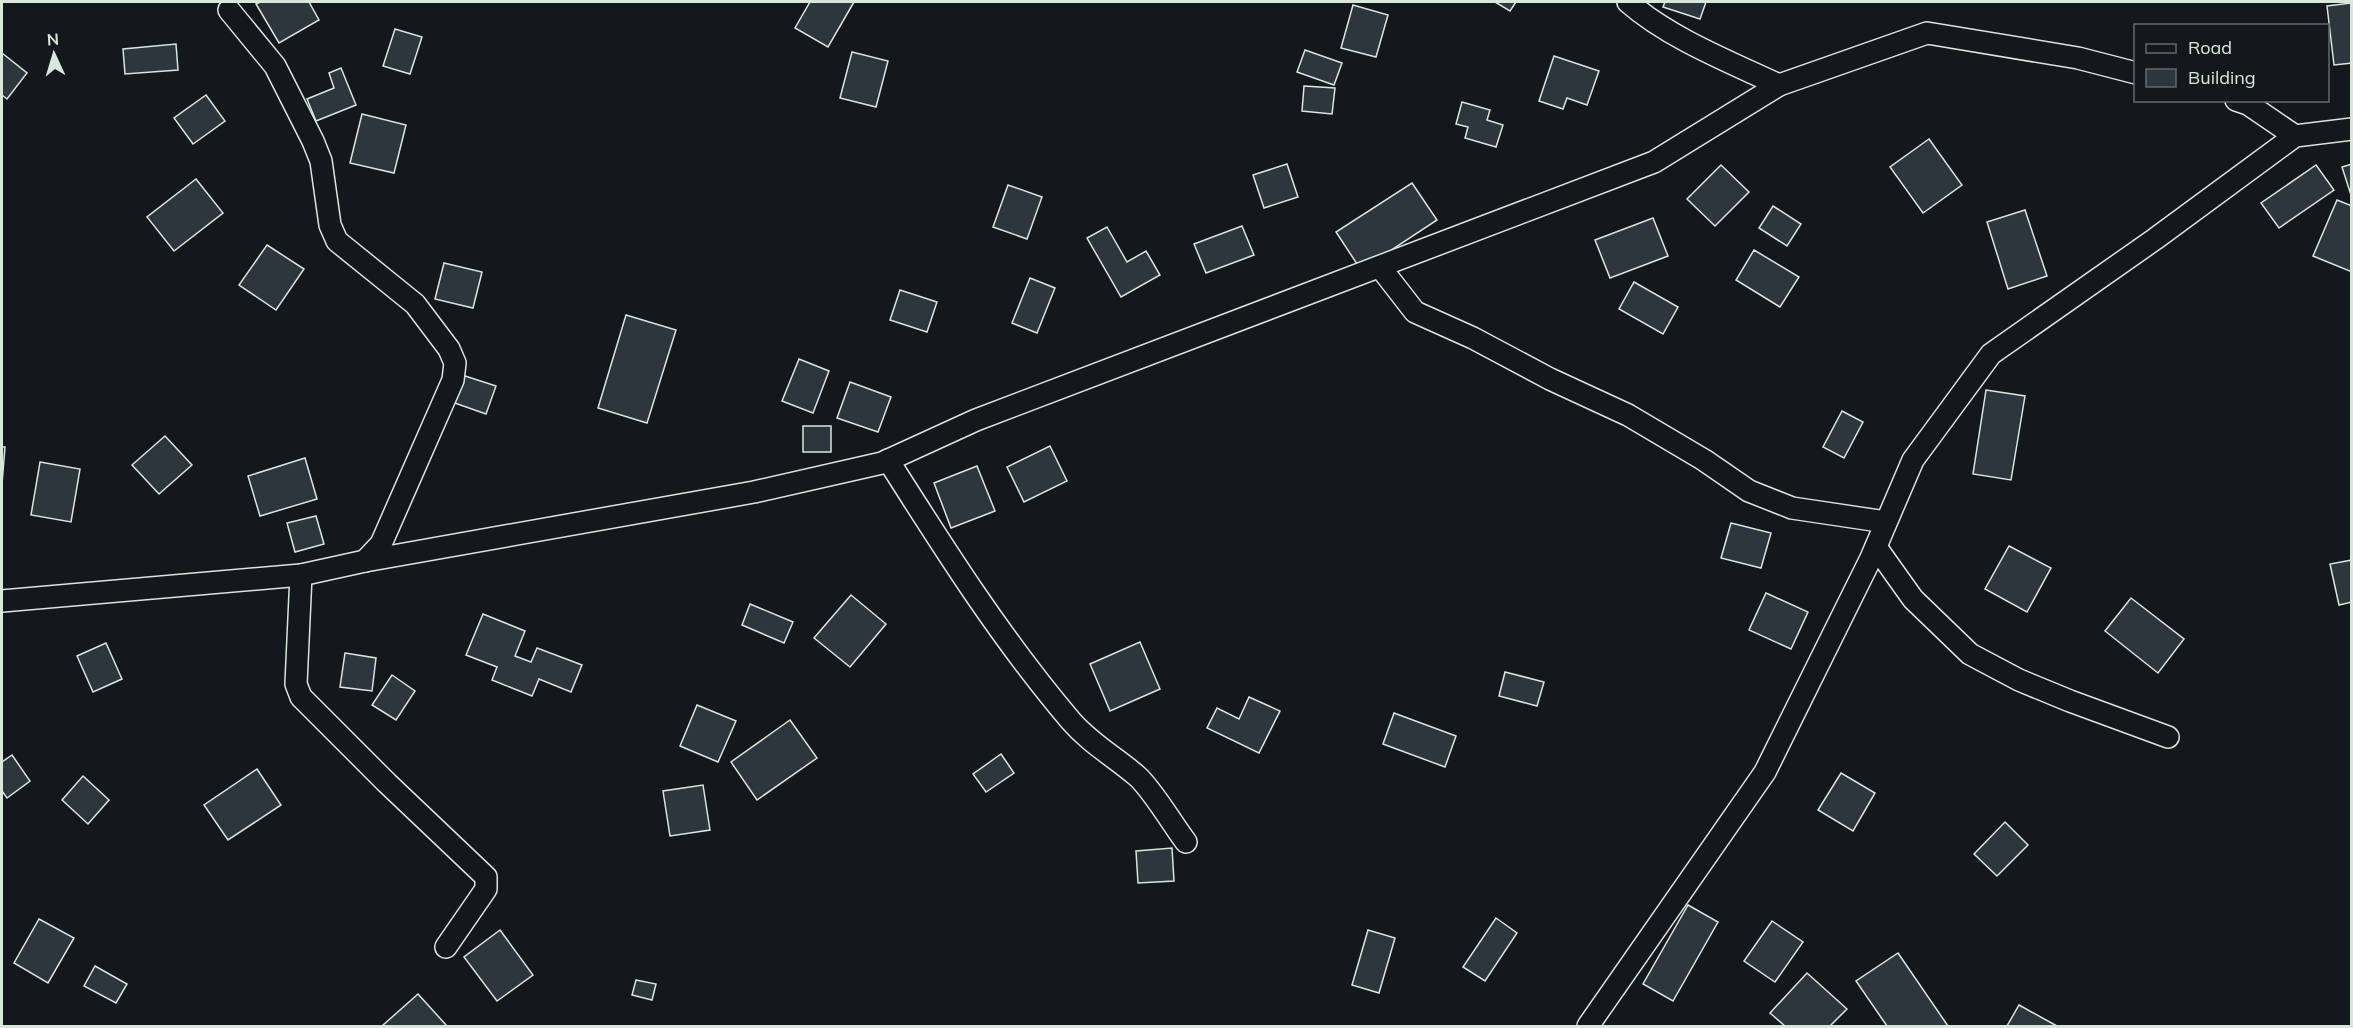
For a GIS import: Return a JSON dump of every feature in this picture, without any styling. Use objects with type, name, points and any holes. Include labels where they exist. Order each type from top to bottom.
[{"type":"street","points":[[1628,2],[1646,17],[1673,33],[1779,85]]},
{"type":"street","points":[[229,10],[275,66],[313,141],[321,161],[330,225],[337,241],[415,304],[449,350],[455,363],[453,380],[381,544],[365,561]]},
{"type":"street","points":[[2,602],[301,574],[754,492],[888,460],[976,420],[1654,162],[1779,85],[1927,33],[2078,58],[2134,72]]},
{"type":"street","points":[[2242,102],[2295,136]]},
{"type":"street","points":[[1588,1026],[1765,772],[1876,546],[1913,460],[1991,354],[2155,239],[2295,136],[2352,129]]},
{"type":"street","points":[[1380,267],[1415,312],[1473,338],[1550,379],[1628,415],[1704,460],[1749,491],[1792,508],[1886,522]]},
{"type":"street","points":[[888,460],[968,585],[1041,684],[1073,722],[1106,754],[1139,777],[1186,842]]},
{"type":"street","points":[[1876,546],[1913,599],[1970,654],[2019,680],[2168,737]]},
{"type":"street","points":[[301,574],[296,684],[301,697],[486,877],[486,889],[446,947]]},
{"type":"building","points":[[260,2],[309,2],[319,20],[279,43],[256,4]]},
{"type":"building","points":[[810,2],[854,2],[828,47],[795,28]]},
{"type":"building","points":[[1495,2],[1516,2],[1510,11]]},
{"type":"building","points":[[1665,2],[1706,2],[1700,19],[1663,7]]},
{"type":"building","points":[[2351,3],[2352,63],[2334,65],[2327,6]]},
{"type":"building","points":[[1353,5],[1388,15],[1376,57],[1341,48]]},
{"type":"building","points":[[395,29],[422,37],[410,74],[383,66]]},
{"type":"building","points":[[176,44],[178,70],[125,74],[123,49]]},
{"type":"building","points":[[1305,50],[1342,63],[1334,85],[1297,72]]},
{"type":"building","points":[[852,52],[888,61],[876,107],[840,98]]},
{"type":"building","points":[[2,53],[27,73],[7,99],[2,95]]},
{"type":"building","points":[[1554,56],[1599,71],[1587,105],[1567,98],[1563,109],[1539,101]]},
{"type":"building","points":[[341,68],[356,105],[316,121],[307,99],[334,88],[329,73]]},
{"type":"building","points":[[1304,86],[1335,88],[1332,114],[1302,111]]},
{"type":"building","points":[[206,95],[225,121],[193,144],[174,118]]},
{"type":"building","points":[[1462,102],[1490,110],[1487,120],[1503,125],[1496,147],[1465,138],[1468,127],[1456,124]]},
{"type":"building","points":[[362,114],[406,125],[394,173],[350,163]]},
{"type":"building","points":[[1929,139],[1962,185],[1923,213],[1890,167]]},
{"type":"building","points":[[1287,164],[1298,197],[1264,208],[1253,175]]},
{"type":"building","points":[[2352,164],[2352,195],[2351,195],[2342,167]]},
{"type":"building","points":[[1721,165],[1749,192],[1715,226],[1687,199]]},
{"type":"building","points":[[2316,165],[2334,190],[2279,228],[2261,203]]},
{"type":"building","points":[[196,179],[223,213],[174,251],[147,217]]},
{"type":"building","points":[[1412,183],[1437,220],[1361,270],[1336,232]]},
{"type":"building","points":[[1008,185],[1042,197],[1027,239],[993,227]]},
{"type":"building","points":[[2337,200],[2352,206],[2352,272],[2313,256]]},
{"type":"building","points":[[1773,206],[1801,224],[1787,246],[1759,228]]},
{"type":"building","points":[[2025,210],[2047,276],[2008,289],[1987,222]]},
{"type":"building","points":[[1653,218],[1668,256],[1610,278],[1595,240]]},
{"type":"building","points":[[1242,226],[1254,255],[1206,273],[1194,244]]},
{"type":"building","points":[[1107,227],[1127,262],[1146,251],[1160,275],[1121,297],[1087,238]]},
{"type":"building","points":[[267,245],[304,269],[276,310],[239,285]]},
{"type":"building","points":[[1754,250],[1799,277],[1780,307],[1736,280]]},
{"type":"building","points":[[444,263],[482,272],[473,308],[435,299]]},
{"type":"building","points":[[1030,278],[1055,288],[1037,333],[1012,323]]},
{"type":"building","points":[[1634,282],[1678,307],[1663,334],[1619,309]]},
{"type":"building","points":[[900,290],[937,302],[927,332],[890,320]]},
{"type":"building","points":[[626,315],[676,330],[647,423],[598,408]]},
{"type":"building","points":[[799,359],[829,371],[813,413],[782,401]]},
{"type":"building","points":[[462,375],[496,386],[486,414],[452,402]]},
{"type":"building","points":[[850,382],[891,397],[878,432],[837,418]]},
{"type":"building","points":[[1986,390],[2025,396],[2011,480],[1973,474]]},
{"type":"building","points":[[1842,411],[1863,422],[1844,458],[1823,447]]},
{"type":"building","points":[[803,426],[831,426],[831,452],[803,452]]},
{"type":"building","points":[[165,436],[192,465],[159,494],[132,465]]},
{"type":"building","points":[[1050,446],[1067,481],[1024,502],[1007,467]]},
{"type":"building","points":[[2,447],[5,447],[2,484]]},
{"type":"building","points":[[305,458],[317,499],[260,516],[248,476]]},
{"type":"building","points":[[40,462],[80,469],[71,522],[31,515]]},
{"type":"building","points":[[977,466],[995,511],[951,528],[934,483]]},
{"type":"building","points":[[316,516],[324,544],[295,552],[287,523]]},
{"type":"building","points":[[1731,523],[1771,533],[1761,568],[1721,558]]},
{"type":"building","points":[[2009,546],[2051,568],[2027,612],[1985,589]]},
{"type":"building","points":[[2352,560],[2352,602],[2339,605],[2330,564]]},
{"type":"building","points":[[1766,593],[1808,612],[1791,649],[1749,630]]},
{"type":"building","points":[[851,595],[886,624],[850,667],[814,638]]},
{"type":"building","points":[[2131,598],[2184,639],[2158,673],[2105,631]]},
{"type":"building","points":[[750,604],[793,622],[784,643],[742,625]]},
{"type":"building","points":[[483,614],[525,631],[515,656],[531,662],[537,648],[582,665],[571,692],[539,679],[532,696],[492,680],[497,667],[466,655]]},
{"type":"building","points":[[1140,642],[1160,689],[1110,711],[1090,664]]},
{"type":"building","points":[[106,643],[122,679],[93,692],[77,656]]},
{"type":"building","points":[[345,653],[376,658],[372,691],[340,687]]},
{"type":"building","points":[[1505,672],[1544,682],[1537,706],[1499,696]]},
{"type":"building","points":[[392,675],[415,691],[396,720],[372,705]]},
{"type":"building","points":[[1249,697],[1280,711],[1259,753],[1207,728],[1217,708],[1239,719]]},
{"type":"building","points":[[697,705],[736,721],[718,762],[680,746]]},
{"type":"building","points":[[1394,713],[1456,736],[1445,767],[1383,744]]},
{"type":"building","points":[[790,720],[817,758],[757,800],[731,762]]},
{"type":"building","points":[[1001,754],[1014,773],[986,792],[973,774]]},
{"type":"building","points":[[12,755],[30,781],[7,798],[2,791],[2,762]]},
{"type":"building","points":[[257,769],[281,805],[228,840],[204,805]]},
{"type":"building","points":[[1841,773],[1875,793],[1853,831],[1818,810]]},
{"type":"building","points":[[83,776],[109,800],[88,824],[62,800]]},
{"type":"building","points":[[703,785],[710,830],[670,836],[663,791]]},
{"type":"building","points":[[2005,822],[2028,845],[1997,876],[1974,854]]},
{"type":"building","points":[[1172,848],[1174,881],[1138,883],[1136,851]]},
{"type":"building","points":[[1688,905],[1718,922],[1673,1001],[1643,984]]},
{"type":"building","points":[[1496,918],[1517,933],[1485,981],[1463,967]]},
{"type":"building","points":[[39,919],[74,938],[48,983],[14,963]]},
{"type":"building","points":[[1772,921],[1803,942],[1775,982],[1744,961]]},
{"type":"building","points":[[500,930],[533,975],[497,1001],[464,957]]},
{"type":"building","points":[[1368,930],[1395,938],[1379,993],[1352,985]]},
{"type":"building","points":[[1898,953],[1948,1026],[1887,1026],[1856,981]]},
{"type":"building","points":[[95,966],[127,984],[116,1003],[84,986]]},
{"type":"building","points":[[1807,973],[1847,1009],[1830,1026],[1785,1026],[1770,1013]]},
{"type":"building","points":[[636,980],[656,984],[652,1000],[632,995]]},
{"type":"building","points":[[418,994],[447,1026],[382,1026]]},
{"type":"building","points":[[2019,1005],[2057,1026],[2007,1026]]}]
